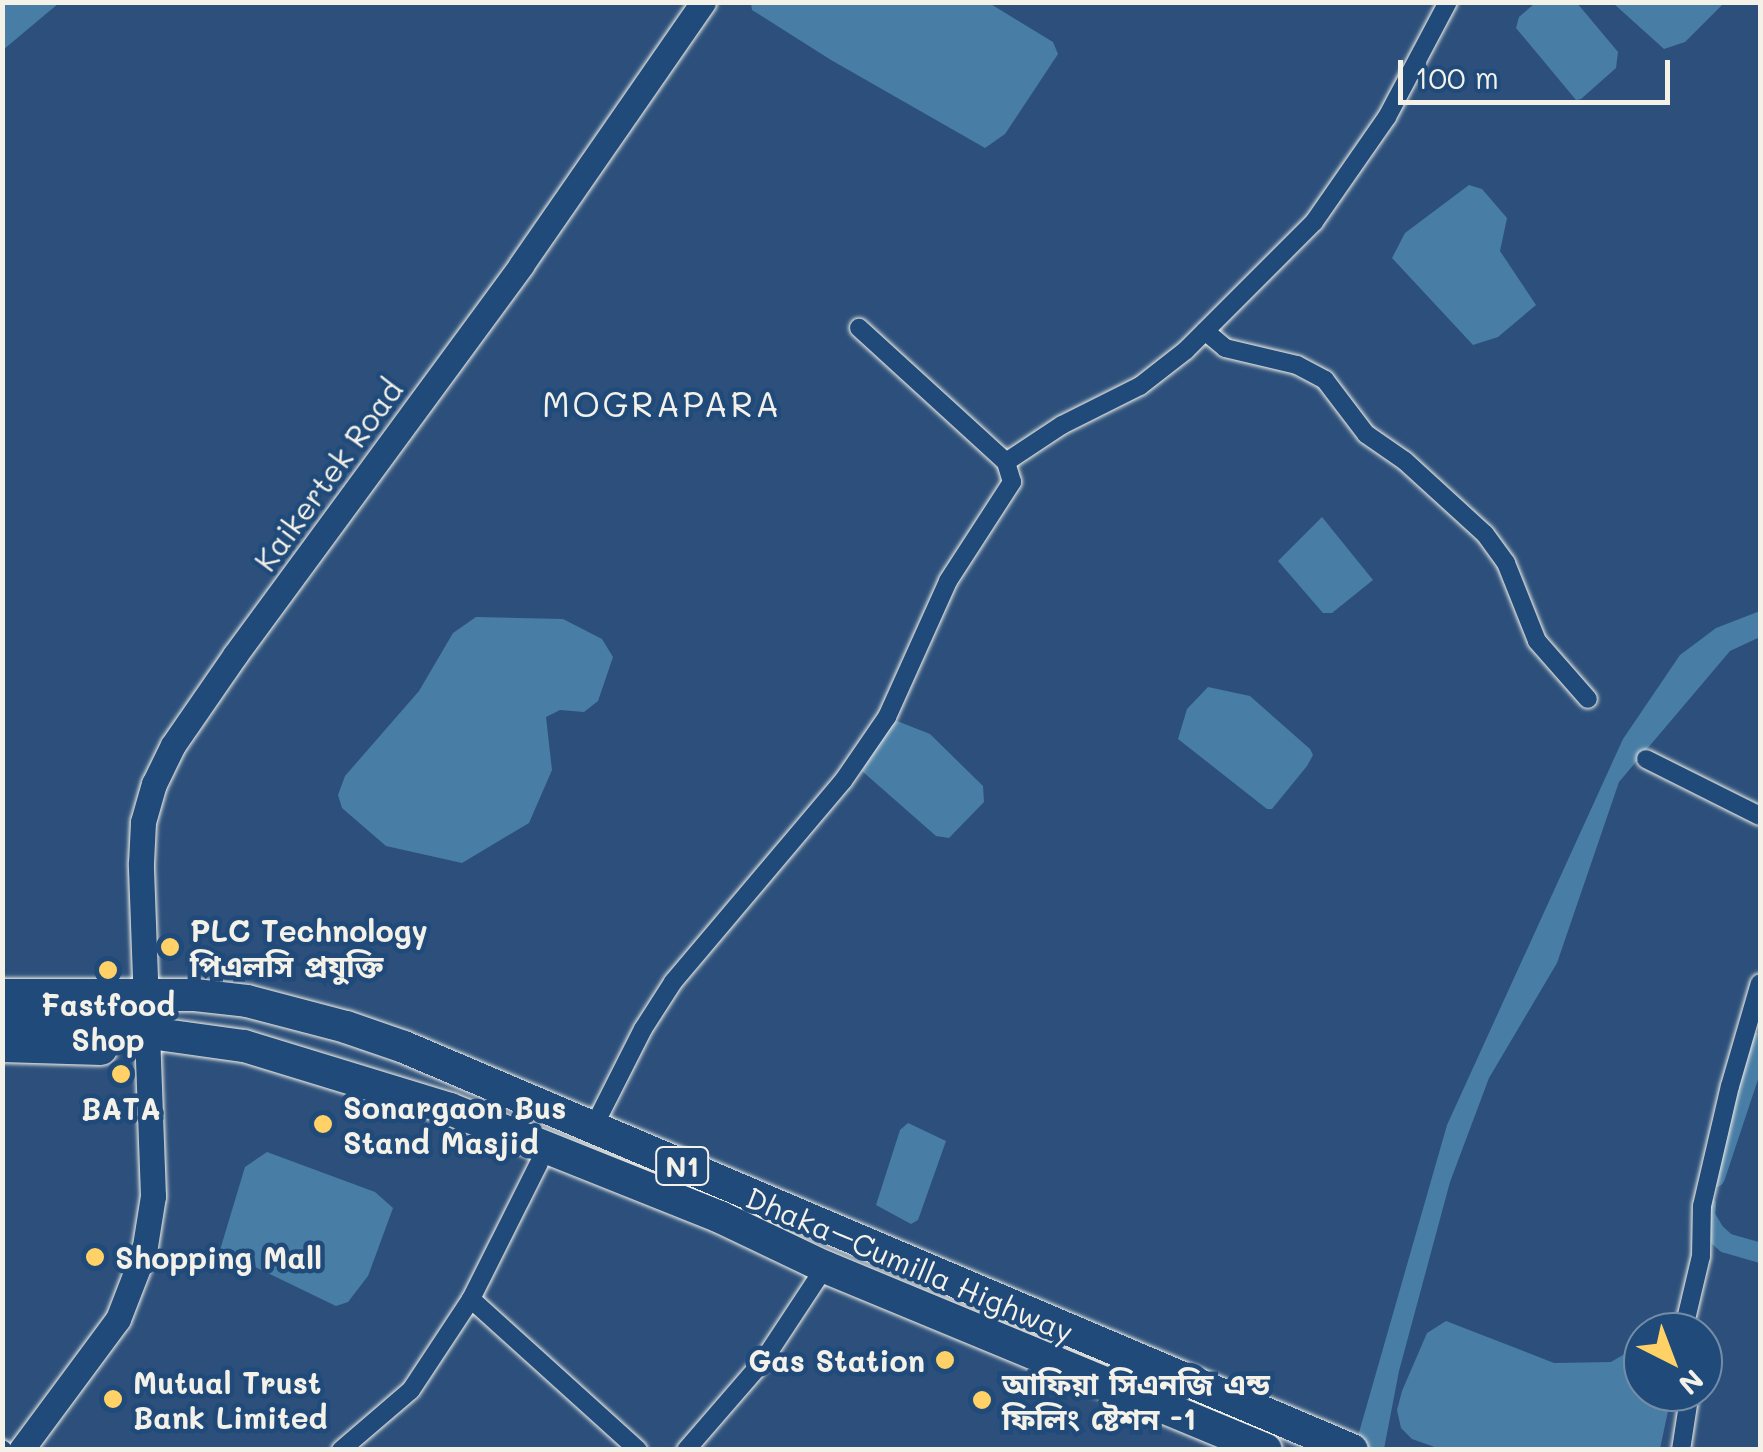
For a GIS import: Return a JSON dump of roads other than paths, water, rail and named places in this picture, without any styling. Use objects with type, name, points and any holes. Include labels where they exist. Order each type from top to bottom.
[{"type":"highway","name":"Dhaka–Cumilla Highway","points":[[2,994],[147,994],[246,1001],[346,1026],[1345,1446]]},
{"type":"highway","name":"Dhaka–Cumilla Highway","points":[[2,1024],[150,1042],[244,1046],[450,1109],[720,1217],[825,1267],[1266,1450]]},
{"type":"highway","points":[[2,1046],[150,1042],[230,1059],[353,1092],[726,1240],[791,1251]]},
{"type":"main road","name":"Kaikertek Road","points":[[21,1450],[118,1319],[144,1252],[153,1196],[150,1042],[141,905],[143,822],[173,745],[521,265],[703,2]]},
{"type":"street","points":[[1006,462],[1062,425],[1140,386],[1205,331],[1314,222],[1387,116],[1448,2]]},
{"type":"street","points":[[593,1128],[643,1030],[673,982],[842,782],[887,717],[948,581],[1012,482],[1006,462],[859,328]]},
{"type":"street","points":[[1205,331],[1226,348],[1297,364],[1325,380],[1366,434],[1405,461],[1485,534],[1506,563],[1537,642],[1588,698]]},
{"type":"street","points":[[1646,760],[1760,816]]},
{"type":"street","points":[[1688,1312],[1701,1256],[1702,1206],[1730,1086],[1760,983]]},
{"type":"street","points":[[343,1449],[411,1390],[471,1300],[539,1163]]},
{"type":"street","points":[[686,1450],[763,1361],[825,1267]]},
{"type":"street","points":[[471,1300],[638,1450]]},
{"type":"street","points":[[1681,1450],[1687,1412]]},
{"type":"water","points":[[3,2],[59,2],[59,3],[3,50]]},
{"type":"water","points":[[751,3],[989,3],[1053,42],[1058,54],[1005,134],[985,148],[831,60],[752,10]]},
{"type":"water","points":[[1535,3],[1577,3],[1618,52],[1616,68],[1581,99],[1576,100],[1516,28],[1519,17]]},
{"type":"water","points":[[1613,3],[1724,3],[1685,42],[1664,49]]},
{"type":"water","points":[[1469,185],[1482,189],[1507,218],[1500,251],[1536,305],[1498,337],[1473,345],[1392,258],[1405,233]]},
{"type":"water","points":[[1322,517],[1373,580],[1332,613],[1323,613],[1278,561]]},
{"type":"water","points":[[1760,611],[1760,637],[1730,651],[1619,782],[1557,963],[1489,1078],[1450,1182],[1399,1371],[1384,1449],[1354,1450],[1447,1125],[1623,739],[1680,655],[1716,628]]},
{"type":"water","points":[[476,617],[563,619],[602,639],[613,657],[598,701],[584,712],[560,710],[546,717],[552,770],[529,823],[462,863],[386,846],[342,808],[338,795],[345,776],[419,691],[453,633]]},
{"type":"water","points":[[1208,687],[1250,696],[1310,749],[1313,755],[1307,766],[1272,809],[1178,739],[1187,709]]},
{"type":"water","points":[[897,721],[930,734],[983,786],[984,802],[949,838],[936,836],[862,771],[886,730]]},
{"type":"water","points":[[908,1123],[946,1141],[918,1220],[911,1224],[876,1205],[900,1130]]},
{"type":"water","points":[[267,1152],[375,1192],[393,1208],[368,1276],[348,1302],[336,1306],[220,1250],[245,1167]]},
{"type":"water","points":[[1446,1321],[1554,1363],[1611,1362],[1623,1355],[1623,1412],[1668,1412],[1660,1449],[1443,1450],[1412,1439],[1401,1428],[1397,1410],[1427,1333]]},
{"type":"waterway","points":[[1715,1177],[1760,1042]]},
{"type":"waterway","points":[[1706,1205],[1705,1216],[1726,1243],[1760,1253]]},
{"type":"place","name":"PLC Technology পিএলসি প্রযুক্তি","points":[[170,947]]},
{"type":"place","name":"Fastfood Shop","points":[[108,970]]},
{"type":"place","name":"BATA","points":[[121,1074]]},
{"type":"place","name":"Sonargaon Bus Stand Masjid","points":[[323,1124]]},
{"type":"place","name":"Shopping Mall","points":[[95,1257]]},
{"type":"place","name":"Gas Station","points":[[945,1360]]},
{"type":"place","name":"Mutual Trust Bank Limited","points":[[113,1399]]},
{"type":"place","name":"আফিয়া সিএনজি এন্ড ফিলিং ষ্টেশন -1","points":[[982,1400]]},
{"type":"district","name":"MOGRAPARA","points":[[662,403]]}]
